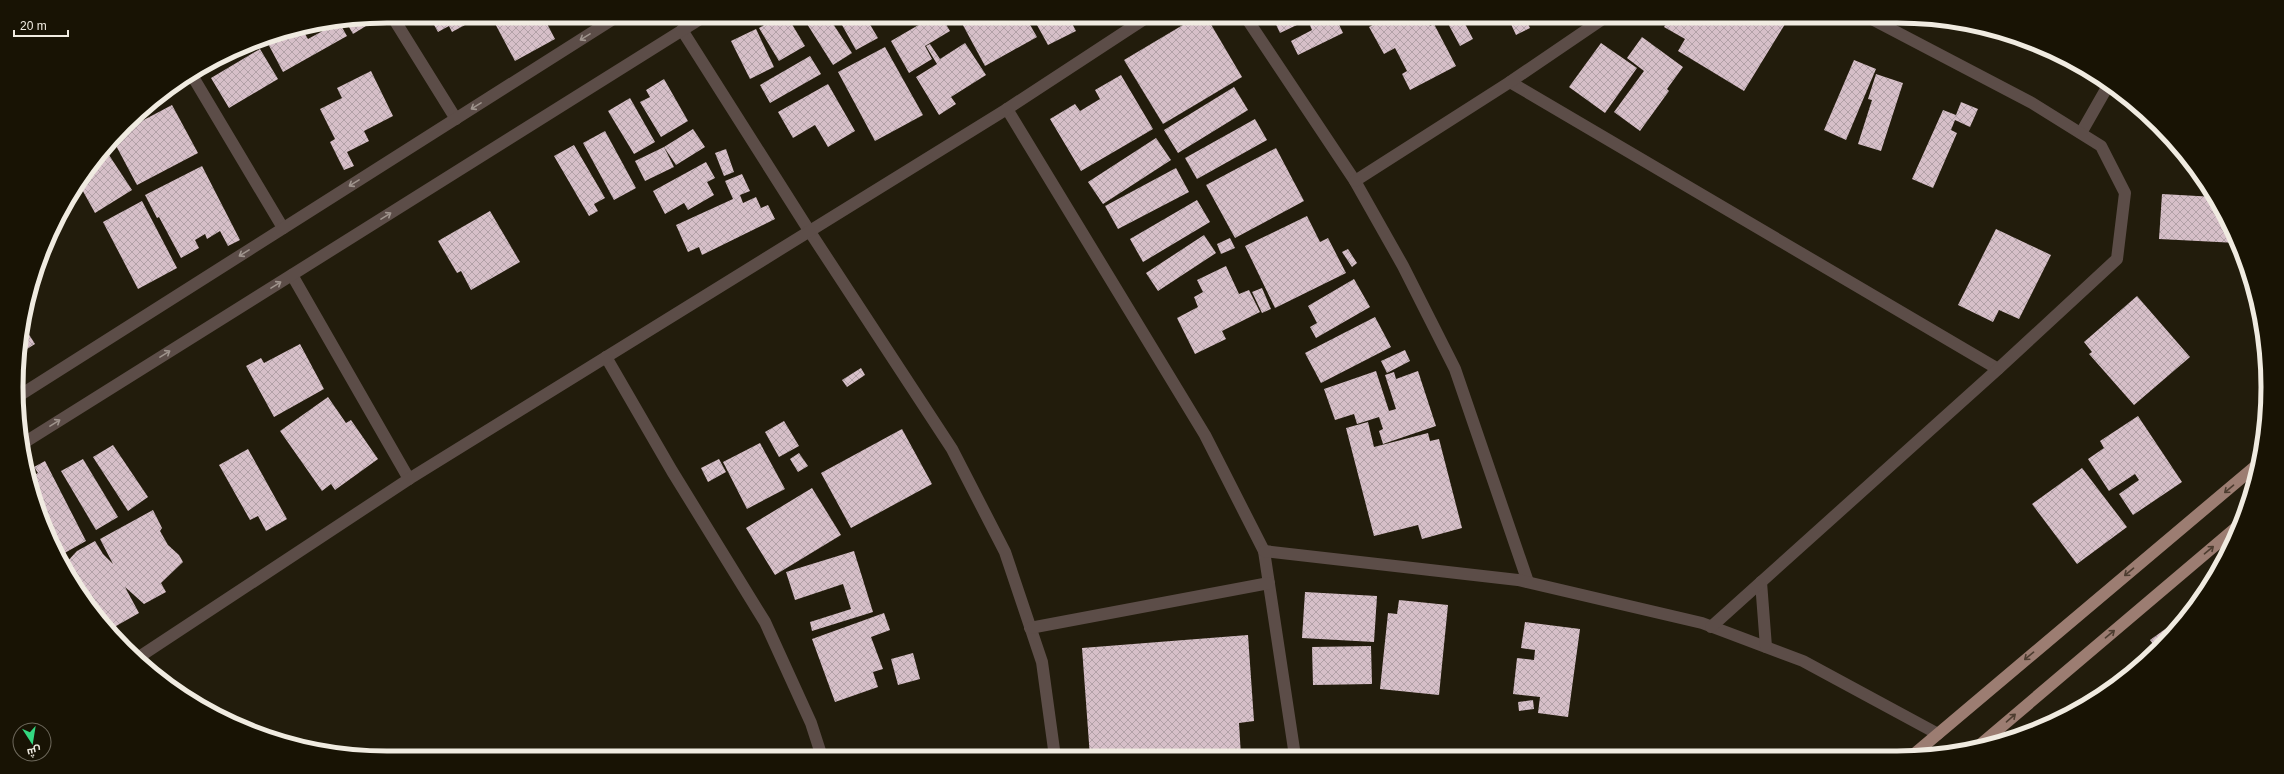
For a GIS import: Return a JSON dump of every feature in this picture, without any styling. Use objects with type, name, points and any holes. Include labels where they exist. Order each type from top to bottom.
[{"type":"main road","points":[[1920,750],[2252,469]]},
{"type":"main road","points":[[1985,740],[2230,533]]},
{"type":"street","points":[[396,23],[456,119]]},
{"type":"street","points":[[23,393],[607,23]]},
{"type":"street","points":[[27,441],[694,23]]},
{"type":"street","points":[[141,655],[409,479],[1007,110],[1136,23]]},
{"type":"street","points":[[1250,23],[1355,181],[1403,266],[1455,369],[1528,582]]},
{"type":"street","points":[[1355,181],[1510,82],[1597,23]]},
{"type":"street","points":[[1711,627],[1998,369],[2117,259],[2124,193],[2101,146],[2032,103],[1879,23]]},
{"type":"street","points":[[682,30],[810,232],[952,448],[1005,552],[1042,662],[1054,751]]},
{"type":"street","points":[[194,78],[283,228]]},
{"type":"street","points":[[1510,82],[1998,369]]},
{"type":"street","points":[[2081,133],[2106,89]]},
{"type":"street","points":[[1007,110],[1205,435],[1264,551],[1294,751]]},
{"type":"street","points":[[292,275],[409,479]]},
{"type":"street","points":[[606,357],[672,471],[765,622],[810,723],[820,751]]},
{"type":"street","points":[[1264,551],[1528,582],[1711,627],[1803,661],[1938,734]]},
{"type":"street","points":[[1761,582],[1766,647]]},
{"type":"street","points":[[1030,628],[1269,583]]},
{"type":"building","points":[[433,23],[469,23],[452,32],[449,26],[438,32]]},
{"type":"building","points":[[495,23],[547,23],[555,39],[515,61]]},
{"type":"building","points":[[768,23],[791,23],[805,46],[779,61],[759,28]]},
{"type":"building","points":[[806,23],[833,23],[852,53],[833,65]]},
{"type":"building","points":[[841,23],[869,23],[878,38],[856,50]]},
{"type":"building","points":[[922,23],[945,23],[950,31],[925,46],[932,59],[909,73],[891,41]]},
{"type":"building","points":[[962,23],[1029,23],[1037,37],[985,66]]},
{"type":"building","points":[[1036,23],[1072,23],[1076,31],[1048,45]]},
{"type":"building","points":[[1186,23],[1210,23],[1242,77],[1163,124],[1124,60]]},
{"type":"building","points":[[1275,23],[1298,23],[1299,24],[1280,33]]},
{"type":"building","points":[[1309,23],[1338,23],[1343,33],[1298,55],[1291,41],[1312,30]]},
{"type":"building","points":[[1376,23],[1428,23],[1430,26],[1434,24],[1456,66],[1410,90],[1402,74],[1407,71],[1395,48],[1384,54],[1369,27]]},
{"type":"building","points":[[1448,23],[1465,23],[1473,39],[1460,46]]},
{"type":"building","points":[[1510,23],[1528,23],[1530,28],[1516,35]]},
{"type":"building","points":[[1667,23],[1786,23],[1744,91],[1678,51],[1685,39],[1664,27]]},
{"type":"building","points":[[365,24],[366,26],[353,34],[348,25]]},
{"type":"building","points":[[341,26],[347,36],[283,72],[268,43],[310,31],[305,34],[308,39],[328,28]]},
{"type":"building","points":[[756,29],[774,67],[750,79],[731,41]]},
{"type":"building","points":[[1642,37],[1683,67],[1667,89],[1669,91],[1640,131],[1614,112],[1644,71],[1627,58]]},
{"type":"building","points":[[965,43],[986,75],[951,97],[956,104],[939,115],[916,77],[937,64],[926,46],[930,44],[940,59]]},
{"type":"building","points":[[1601,43],[1637,68],[1605,113],[1569,87]]},
{"type":"building","points":[[885,47],[923,115],[875,141],[838,72]]},
{"type":"building","points":[[260,49],[278,79],[229,108],[211,78]]},
{"type":"building","points":[[810,56],[821,74],[770,103],[760,85]]},
{"type":"building","points":[[1854,60],[1876,69],[1846,140],[1824,130]]},
{"type":"building","points":[[371,71],[393,116],[364,131],[369,141],[347,152],[354,166],[344,170],[330,142],[335,139],[320,109],[342,98],[337,88]]},
{"type":"building","points":[[1876,74],[1903,83],[1881,151],[1858,144],[1872,100],[1868,99]]},
{"type":"building","points":[[1121,75],[1153,129],[1081,171],[1050,119],[1075,104],[1080,111],[1100,99],[1095,90]]},
{"type":"building","points":[[664,79],[688,121],[661,137],[640,102],[650,97],[646,90]]},
{"type":"building","points":[[828,84],[855,131],[828,147],[815,125],[793,138],[778,112]]},
{"type":"building","points":[[1234,87],[1248,110],[1178,153],[1164,130]]},
{"type":"building","points":[[630,98],[655,142],[634,154],[608,111]]},
{"type":"building","points":[[1961,102],[1978,109],[1970,127],[1955,120],[1951,130],[1957,133],[1933,188],[1912,179],[1943,110],[1956,115]]},
{"type":"building","points":[[172,105],[198,153],[137,185],[115,145],[136,124]]},
{"type":"building","points":[[1255,119],[1267,140],[1197,179],[1185,158]]},
{"type":"building","points":[[693,129],[705,147],[676,165],[664,147]]},
{"type":"building","points":[[605,131],[636,188],[614,200],[583,143]]},
{"type":"building","points":[[1156,138],[1171,160],[1103,204],[1088,182]]},
{"type":"building","points":[[574,145],[605,198],[594,204],[598,211],[589,216],[554,156]]},
{"type":"building","points":[[664,147],[674,167],[645,181],[635,161]]},
{"type":"building","points":[[1276,148],[1304,201],[1235,238],[1206,185]]},
{"type":"building","points":[[726,149],[734,172],[724,176],[715,153]]},
{"type":"building","points":[[108,153],[132,190],[95,213],[82,189]]},
{"type":"building","points":[[706,162],[715,178],[707,182],[714,195],[688,210],[684,203],[665,214],[653,191]]},
{"type":"building","points":[[202,166],[240,240],[228,246],[220,231],[207,239],[205,234],[195,240],[199,248],[181,258],[159,217],[157,218],[145,195]]},
{"type":"building","points":[[1176,168],[1189,192],[1118,229],[1105,206]]},
{"type":"building","points":[[742,174],[750,191],[740,195],[743,203],[756,197],[761,208],[768,205],[775,219],[702,255],[699,247],[688,252],[676,225],[733,199],[725,181]]},
{"type":"building","points":[[2162,194],[2207,197],[2231,243],[2159,239]]},
{"type":"building","points":[[1197,200],[1210,222],[1143,262],[1130,239]]},
{"type":"building","points":[[142,201],[177,268],[138,289],[103,222]]},
{"type":"building","points":[[490,211],[520,262],[471,290],[461,271],[457,273],[438,241]]},
{"type":"building","points":[[1307,216],[1320,242],[1328,238],[1346,273],[1275,308],[1245,246]]},
{"type":"building","points":[[1996,229],[2051,255],[2019,319],[1999,310],[1993,322],[1958,305]]},
{"type":"building","points":[[1204,235],[1216,253],[1158,291],[1146,273]]},
{"type":"building","points":[[1230,238],[1235,248],[1221,254],[1217,244]]},
{"type":"building","points":[[1348,249],[1357,263],[1352,267],[1342,252]]},
{"type":"building","points":[[1226,266],[1239,294],[1249,290],[1260,312],[1222,331],[1226,339],[1195,354],[1177,318],[1198,307],[1194,297],[1203,292],[1197,280]]},
{"type":"building","points":[[1354,279],[1370,307],[1316,338],[1310,327],[1317,323],[1308,306]]},
{"type":"building","points":[[1262,288],[1271,309],[1262,313],[1252,292]]},
{"type":"building","points":[[2137,296],[2190,357],[2134,405],[2089,354],[2092,352],[2084,342]]},
{"type":"building","points":[[1375,317],[1391,347],[1321,383],[1305,353]]},
{"type":"building","points":[[27,332],[35,344],[25,350]]},
{"type":"building","points":[[300,344],[324,389],[274,417],[246,366],[261,358],[264,363]]},
{"type":"building","points":[[1405,350],[1410,361],[1387,373],[1381,361]]},
{"type":"building","points":[[861,368],[865,375],[847,387],[842,380]]},
{"type":"building","points":[[1376,371],[1389,411],[1396,409],[1385,375],[1394,372],[1396,379],[1418,371],[1436,426],[1383,444],[1379,431],[1383,429],[1379,417],[1357,424],[1354,414],[1335,420],[1324,389]]},
{"type":"building","points":[[328,397],[346,423],[351,420],[378,459],[335,490],[331,484],[322,491],[280,431]]},
{"type":"building","points":[[2138,416],[2182,482],[2133,515],[2119,494],[2139,480],[2135,474],[2109,491],[2088,459],[2104,448],[2100,441]]},
{"type":"building","points":[[784,421],[799,446],[779,457],[765,432]]},
{"type":"building","points":[[1368,422],[1374,447],[1428,433],[1430,441],[1439,439],[1462,528],[1422,539],[1418,525],[1374,536],[1346,428]]},
{"type":"building","points":[[902,429],[932,484],[851,528],[821,473]]},
{"type":"building","points":[[760,443],[785,489],[747,509],[723,462]]},
{"type":"building","points":[[113,445],[148,497],[128,511],[93,457]]},
{"type":"building","points":[[248,449],[287,519],[266,531],[258,516],[250,520],[219,465]]},
{"type":"building","points":[[799,453],[808,466],[798,472],[790,459]]},
{"type":"building","points":[[83,459],[118,517],[96,530],[61,471]]},
{"type":"building","points":[[719,459],[726,472],[708,482],[701,468]]},
{"type":"building","points":[[45,461],[86,541],[64,553],[42,504],[34,475],[38,473],[34,467]]},
{"type":"building","points":[[2082,468],[2127,527],[2077,564],[2032,504]]},
{"type":"building","points":[[812,488],[841,535],[775,575],[746,528]]},
{"type":"building","points":[[153,510],[162,528],[160,531],[168,545],[179,555],[183,562],[161,583],[166,592],[144,604],[125,587],[139,613],[113,627],[84,589],[68,561],[77,551],[95,541],[103,554],[113,564],[100,539]]},
{"type":"building","points":[[854,551],[873,612],[812,631],[810,622],[851,609],[843,584],[795,600],[786,572]]},
{"type":"building","points":[[1305,592],[1377,596],[1374,642],[1302,638]]},
{"type":"building","points":[[1399,600],[1448,605],[1439,695],[1380,689],[1388,613],[1397,614]]},
{"type":"building","points":[[884,613],[890,630],[871,637],[883,669],[873,672],[878,687],[835,702],[812,639]]},
{"type":"building","points":[[1525,622],[1580,629],[1568,717],[1538,713],[1540,697],[1513,694],[1517,658],[1534,660],[1535,650],[1521,648]]},
{"type":"building","points":[[2168,627],[2170,628],[2153,645],[2150,640]]},
{"type":"building","points":[[1248,635],[1254,721],[1239,723],[1241,751],[1090,751],[1082,648]]},
{"type":"building","points":[[1371,646],[1372,684],[1313,685],[1312,647]]},
{"type":"building","points":[[913,653],[920,679],[898,685],[891,659]]},
{"type":"building","points":[[1533,700],[1534,709],[1519,711],[1518,702]]}]
